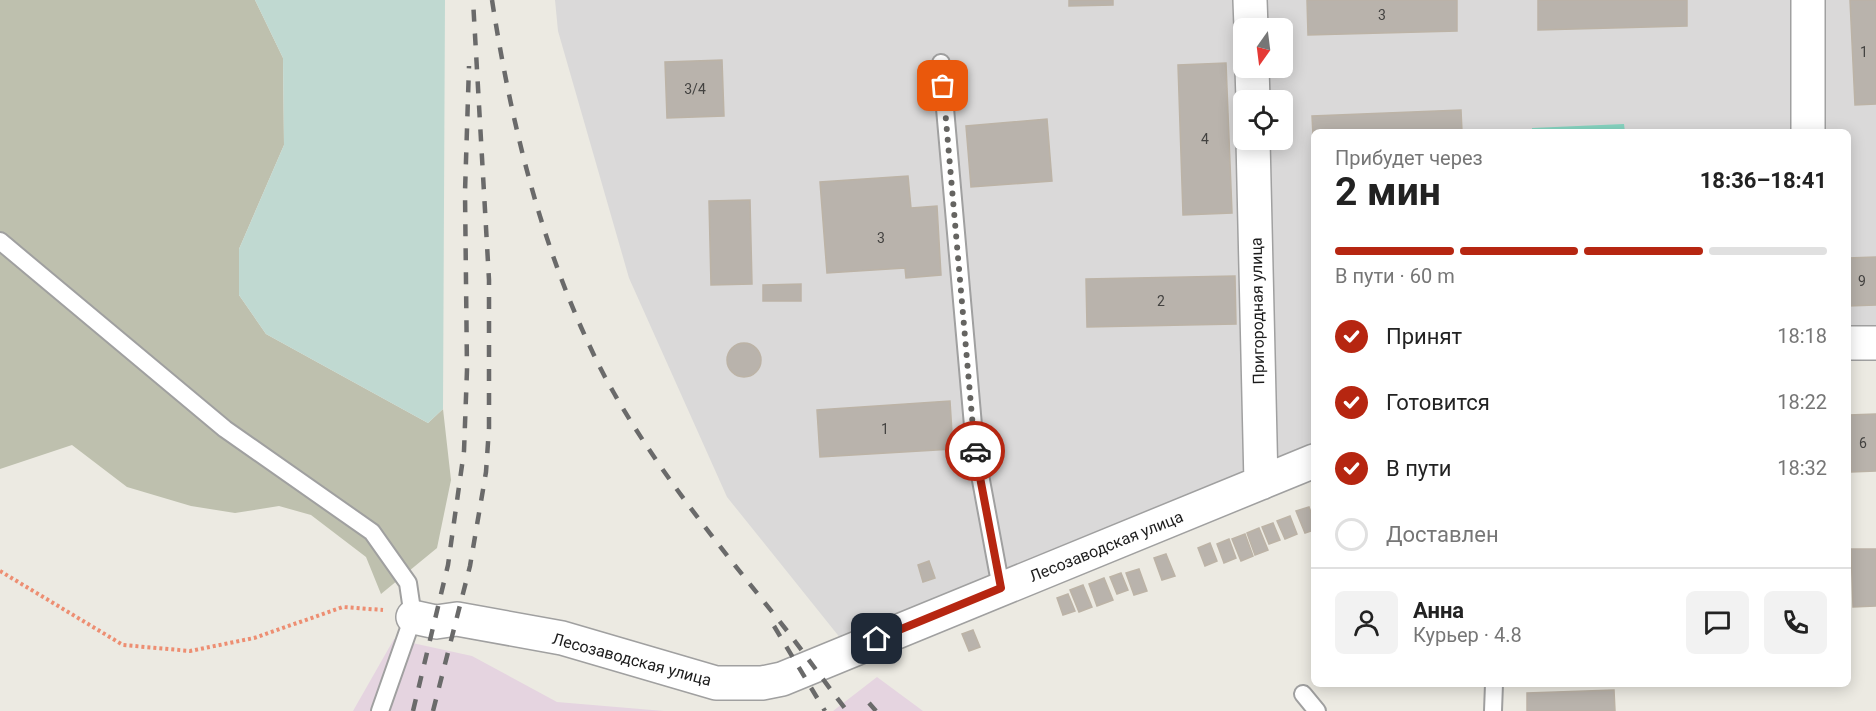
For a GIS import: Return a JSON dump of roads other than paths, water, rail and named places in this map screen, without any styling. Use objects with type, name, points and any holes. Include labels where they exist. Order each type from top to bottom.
[{"type":"street","points":[[1250,0],[1251,18]]},
{"type":"street","points":[[1808,0],[1808,129]]},
{"type":"street","name":"Пригородная улица","points":[[1253,150],[1261,483]]},
{"type":"street","points":[[1851,343],[1876,343]]},
{"type":"street","name":"Лесозаводская улица","points":[[413,617],[436,622],[457,619],[562,638],[716,683],[762,683],[782,679],[1311,462]]},
{"type":"lane","points":[[941,63],[975,448],[1001,588]]},
{"type":"lane","points":[[0,242],[225,429],[372,532],[408,583],[413,617],[402,655],[386,688],[380,711]]},
{"type":"lane","points":[[1494,687],[1494,711]]},
{"type":"lane","points":[[1303,694],[1317,711]]},
{"type":"railway","points":[[433,711],[470,566],[486,472],[489,428],[489,280],[473,0]]},
{"type":"railway","points":[[492,0],[520,145],[533,193],[564,287],[605,377],[642,439],[684,499],[847,711]]},
{"type":"railway","points":[[413,711],[448,565],[464,451],[467,370],[465,192],[469,66]]},
{"type":"railway","points":[[774,626],[825,711]]},
{"type":"railway","points":[[869,703],[876,711]]}]
